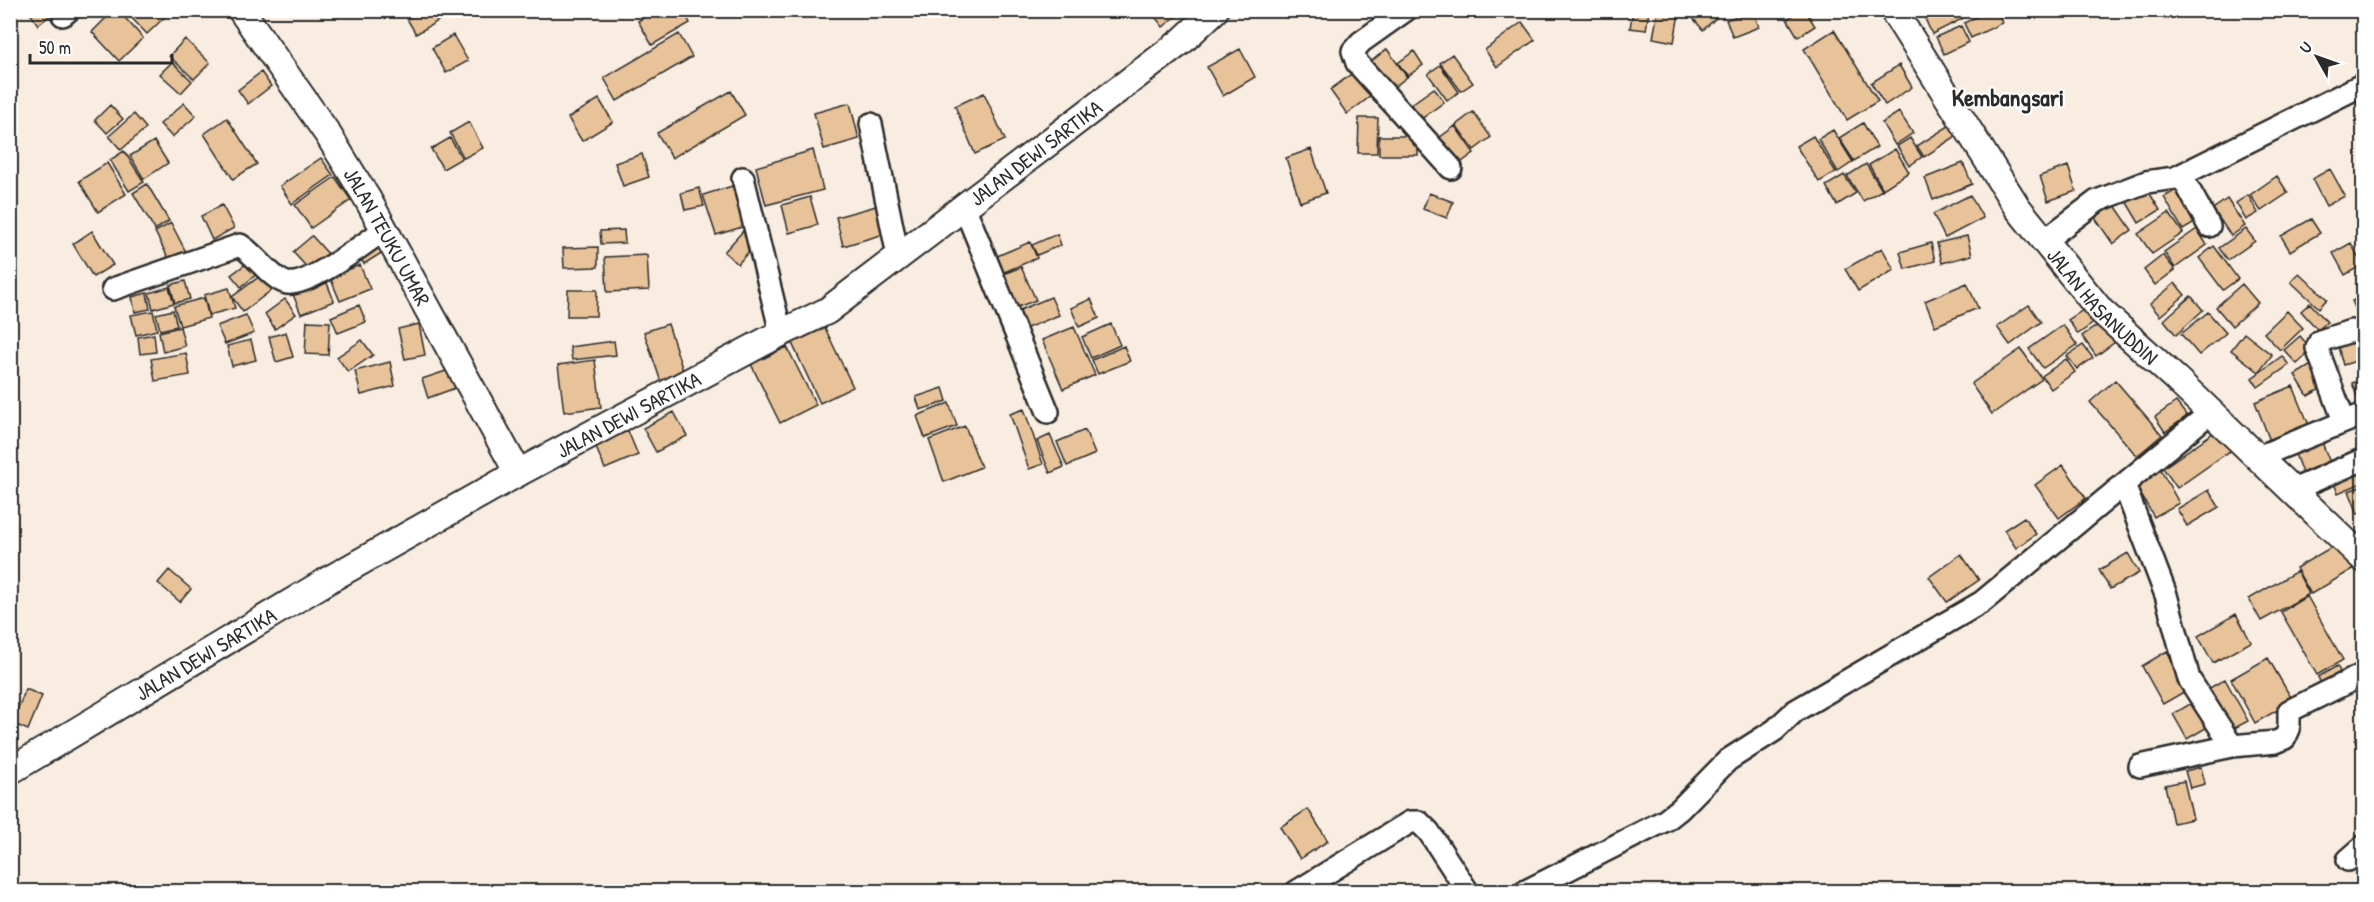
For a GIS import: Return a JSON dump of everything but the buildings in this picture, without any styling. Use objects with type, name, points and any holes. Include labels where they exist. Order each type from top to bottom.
[{"type":"street","name":"JALAN TEUKU UMAR","points":[[241,10],[327,133],[384,230],[518,473]]},
{"type":"street","name":"JALAN DEWI SARTIKA","points":[[10,771],[330,579],[518,473],[781,333],[827,311],[1182,41],[1215,10]]},
{"type":"street","points":[[1406,10],[1361,42],[1353,51],[1357,63],[1451,168]]},
{"type":"street","name":"JALAN HASANUDDIN","points":[[1893,10],[2017,207],[2100,310],[2211,412],[2364,559]]},
{"type":"street","points":[[2044,241],[2097,201],[2146,182],[2170,180],[2364,84]]},
{"type":"street","points":[[871,124],[898,256]]},
{"type":"street","points":[[2181,175],[2209,226]]},
{"type":"street","points":[[743,178],[781,333]]},
{"type":"street","points":[[964,206],[1048,412]]},
{"type":"street","points":[[113,289],[240,245],[278,278],[287,283],[299,282],[313,276],[384,230]]},
{"type":"street","points":[[2258,457],[2354,417],[2317,348],[2320,341],[2351,331]]},
{"type":"street","points":[[1524,891],[1666,820],[1680,809],[1728,760],[1775,730],[1795,711],[1982,602],[2211,412]]},
{"type":"street","points":[[2293,490],[2364,459]]},
{"type":"street","points":[[2124,485],[2166,595],[2189,679],[2232,746]]},
{"type":"street","points":[[2139,766],[2232,746],[2276,742],[2285,738],[2289,729],[2289,711],[2364,674]]},
{"type":"street","points":[[1296,891],[1410,822],[1419,822],[1429,832],[1468,891]]},
{"type":"district","name":"Kembangsari","points":[[2008,97]]}]
